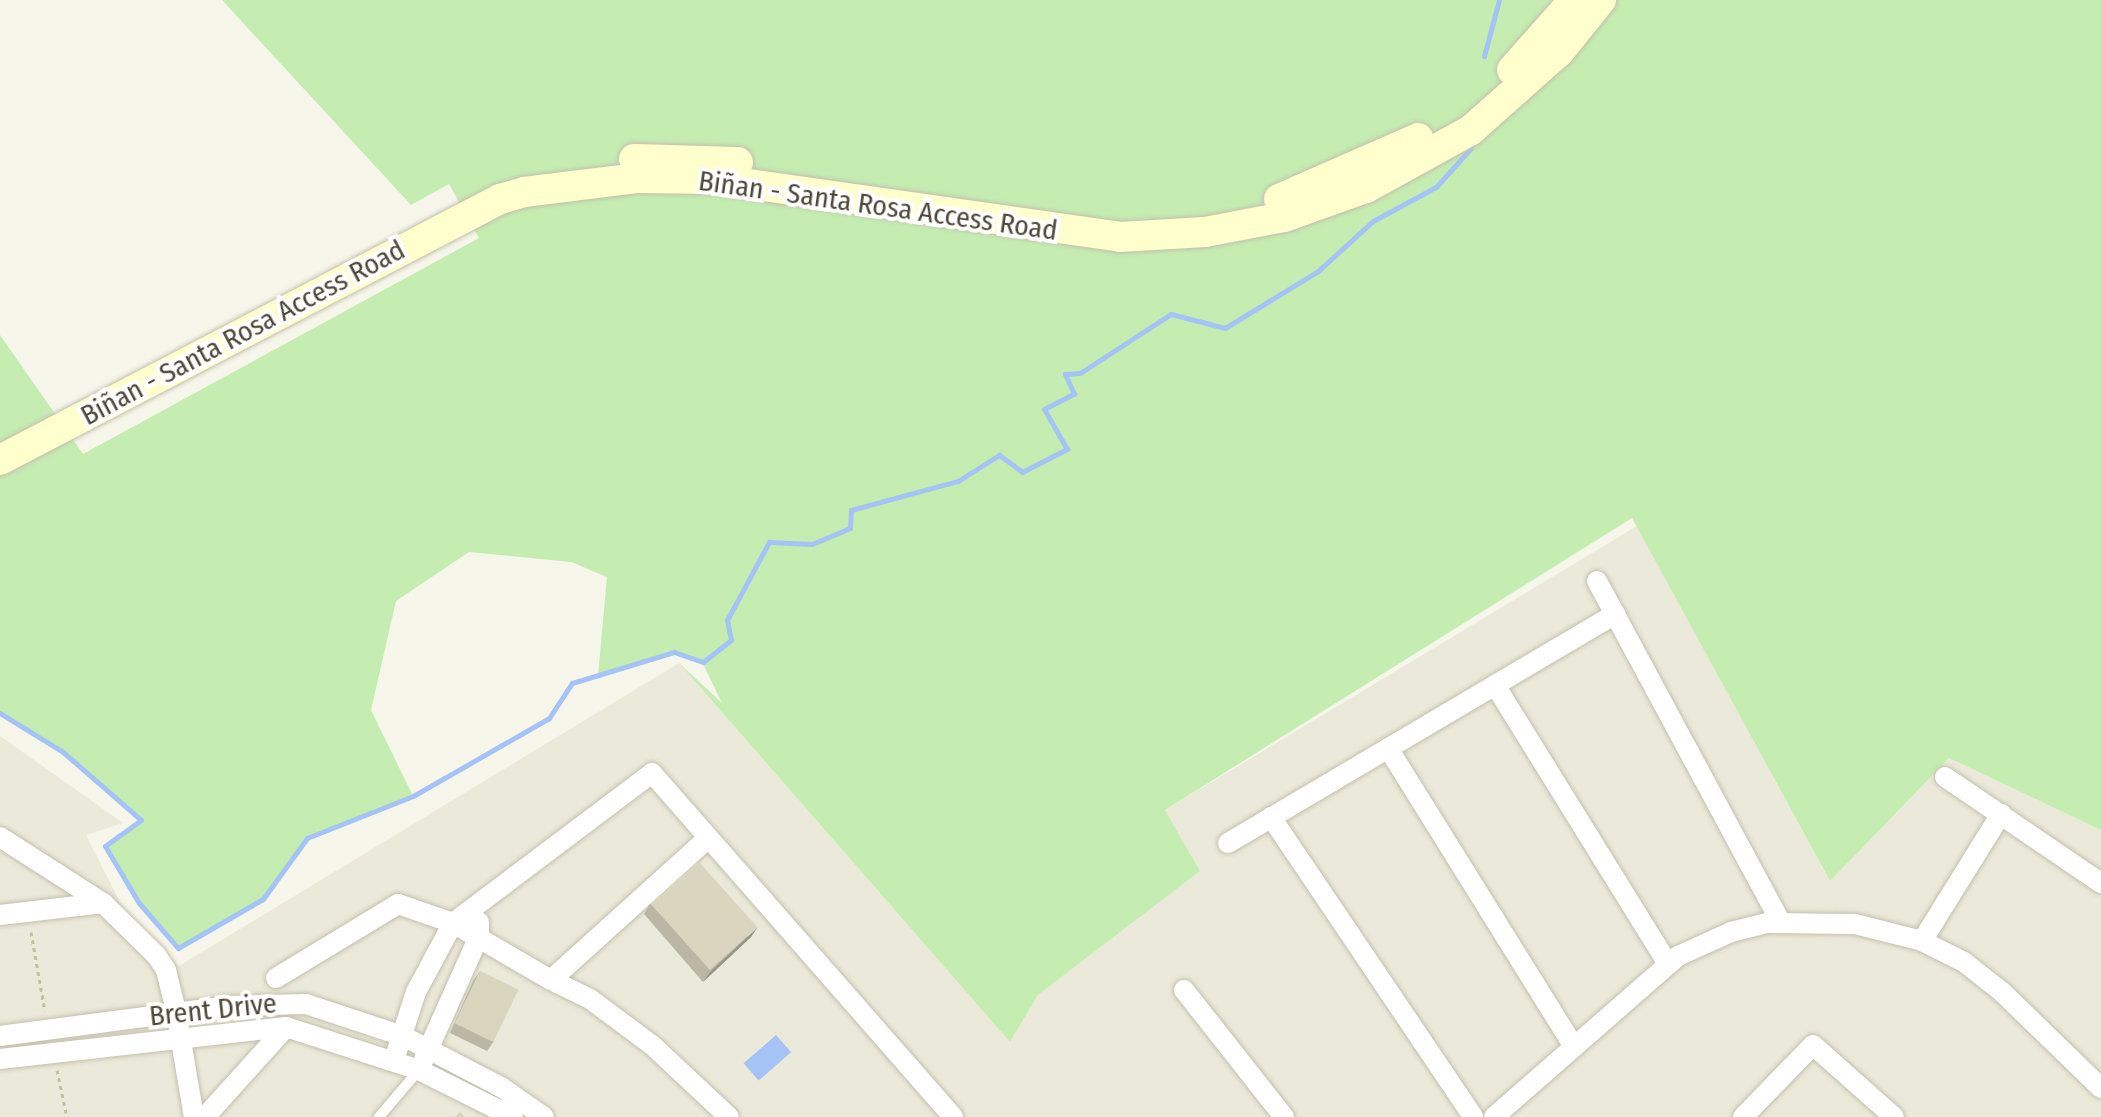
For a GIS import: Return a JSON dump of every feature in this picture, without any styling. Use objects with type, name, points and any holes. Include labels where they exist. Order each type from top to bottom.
[{"type":"main road","name":"Biñan - Santa Rosa Access Road","points":[[1518,78],[1574,0]]},
{"type":"main road","name":"Biñan - Santa Rosa Access Road","points":[[9,445],[497,191],[556,167],[690,157],[1068,223],[1182,216],[1283,198],[1400,149],[1518,78],[1601,0]]},
{"type":"street","points":[[1597,581],[1781,923]]},
{"type":"street","points":[[1228,843],[1615,614]]},
{"type":"street","points":[[1495,685],[1668,964]]},
{"type":"street","points":[[1388,748],[1574,1047]]},
{"type":"street","points":[[394,1060],[416,992],[453,923],[652,773],[953,1117]]},
{"type":"street","points":[[1945,777],[2101,883]]},
{"type":"street","points":[[1922,941],[2001,814]]},
{"type":"street","points":[[1271,817],[1473,1117]]},
{"type":"street","points":[[0,837],[103,903],[166,970],[194,1117]]},
{"type":"street","points":[[551,980],[707,839]]},
{"type":"street","points":[[419,1070],[479,936],[480,902]]},
{"type":"street","points":[[0,915],[103,903]]},
{"type":"street","points":[[276,978],[398,904],[453,923],[590,999],[652,1045],[729,1117]]},
{"type":"street","points":[[1494,1117],[1668,964],[1731,932],[1781,923],[1884,928],[1922,941],[1964,962],[2002,992],[2101,1088]]},
{"type":"street","points":[[1184,990],[1284,1117]]},
{"type":"street","name":"Brent Drive","points":[[0,1036],[176,1011],[288,1002],[403,1036],[429,1048],[544,1117]]},
{"type":"street","points":[[205,1117],[286,1027]]},
{"type":"street","name":"Brent Drive","points":[[0,1059],[180,1035],[286,1027],[394,1060],[513,1117]]},
{"type":"street","points":[[1743,1117],[1808,1045],[1819,1048],[1894,1117]]},
{"type":"lane","points":[[379,1117],[419,1070]]},
{"type":"path","points":[[27,911],[48,1030]]},
{"type":"path","points":[[53,1052],[67,1117]]},
{"type":"shaded area","points":[[1637,526],[1829,880],[1949,758],[2101,830],[2101,1117],[0,1117],[0,736],[123,823],[86,835],[130,922],[179,966],[679,663],[1010,1042],[1038,995],[1200,871],[1165,810]]},
{"type":"green space","points":[[222,0],[2101,0],[2101,830],[1949,758],[1830,881],[1632,518],[1165,810],[1200,871],[1038,995],[1010,1042],[679,663],[722,703],[702,662],[674,652],[598,675],[607,577],[571,562],[469,552],[396,601],[371,710],[413,796],[307,838],[263,899],[178,948],[139,903],[105,846],[140,820],[63,752],[0,712],[0,335],[83,454],[479,238],[449,184],[411,205]]},
{"type":"water","points":[[776,1035],[791,1052],[759,1081],[744,1063]]},
{"type":"building","points":[[698,861],[758,927],[710,970],[650,904]]},
{"type":"building","points":[[480,971],[519,990],[493,1042],[455,1023]]},
{"type":"waterway","points":[[1484,56],[1499,0]]},
{"type":"waterway","points":[[0,713],[63,752],[141,820],[105,846],[139,903],[178,948],[263,899],[307,838],[413,796],[549,718],[572,683],[674,652],[703,662],[731,640],[727,620],[769,542],[812,544],[850,528],[851,510],[958,481],[999,455],[1022,472],[1067,449],[1044,409],[1074,394],[1065,374],[1080,373],[1171,314],[1225,328],[1318,271],[1373,221],[1436,187],[1471,148]]}]
